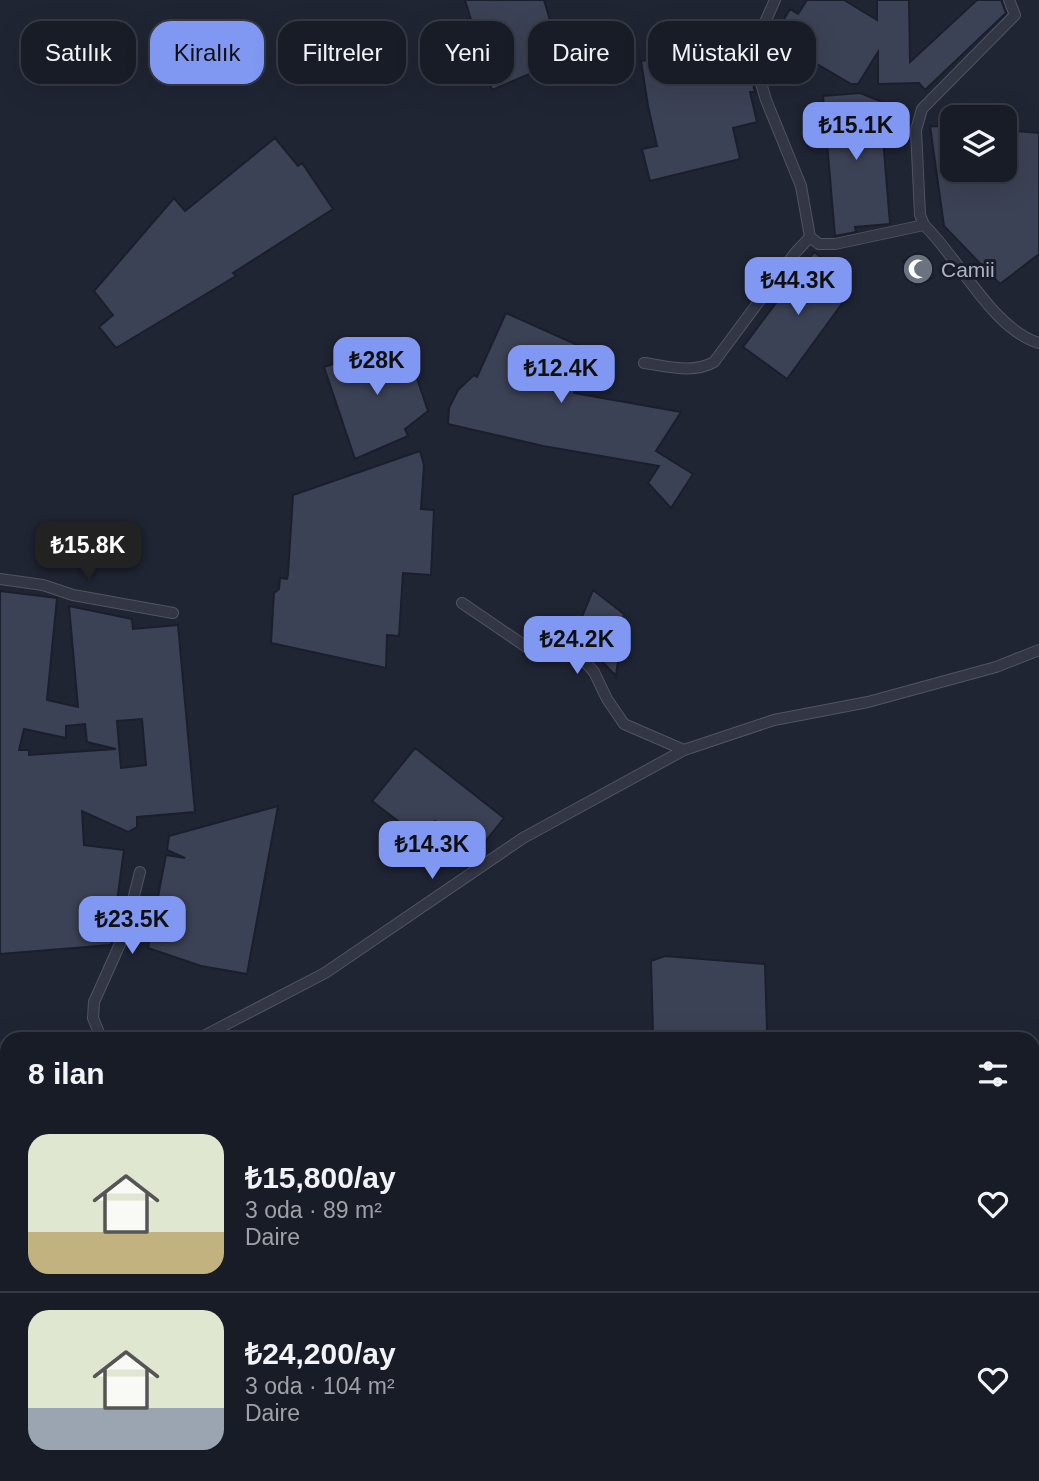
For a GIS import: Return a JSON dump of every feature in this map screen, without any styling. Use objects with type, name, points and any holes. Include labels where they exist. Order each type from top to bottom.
[{"type":"street","points":[[775,0],[757,40],[759,76],[801,186],[810,237],[819,244],[829,245],[924,225]]},
{"type":"street","points":[[1009,0],[1015,15],[922,110],[916,130],[920,215],[924,225],[988,305],[1026,339],[1039,343]]},
{"type":"street","points":[[643,363],[690,369],[714,362],[795,253],[810,237]]},
{"type":"street","points":[[0,579],[43,584],[73,595],[173,613]]},
{"type":"street","points":[[462,603],[528,648],[582,658],[594,672],[607,699],[624,724],[684,750]]},
{"type":"street","points":[[211,1032],[325,973],[523,838],[684,750],[774,720],[868,702],[996,667],[1039,650]]},
{"type":"street","points":[[99,1032],[93,1018],[94,1002],[124,934],[140,872]]},
{"type":"building","points":[[465,0],[544,0],[550,21],[528,21],[528,75],[514,81],[514,21],[471,21]]},
{"type":"building","points":[[807,0],[844,0],[877,20],[877,0],[909,0],[910,62],[977,0],[1001,0],[1006,13],[925,90],[919,83],[878,84],[878,52],[858,84],[851,84],[816,63],[816,21],[783,21],[790,9],[798,14]]},
{"type":"building","points":[[648,60],[648,84],[753,84],[755,92],[750,92],[757,122],[733,128],[740,159],[650,181],[642,149],[657,146],[641,61]]},
{"type":"building","points":[[490,84],[506,84],[492,90]]},
{"type":"building","points":[[860,93],[880,101],[890,224],[855,227],[856,232],[835,236],[823,96]]},
{"type":"building","points":[[930,126],[940,126],[940,182],[1017,182],[1017,131],[1039,133],[1039,254],[1000,284],[944,226]]},
{"type":"building","points":[[275,138],[298,166],[302,163],[333,209],[233,273],[236,276],[116,348],[99,327],[113,315],[94,291],[174,198],[185,211]]},
{"type":"building","points":[[814,252],[839,271],[831,281],[849,294],[787,379],[743,347]]},
{"type":"building","name":"Camii","points":[[919,252],[934,277],[917,286],[903,261]]},
{"type":"building","points":[[506,313],[593,352],[574,393],[681,412],[656,451],[693,474],[671,508],[648,483],[659,466],[543,446],[448,424],[449,408],[458,390],[474,375],[477,377]]},
{"type":"building","points":[[404,340],[428,411],[405,429],[408,436],[355,459],[324,367]]},
{"type":"building","points":[[420,451],[424,465],[421,509],[434,510],[431,575],[403,573],[399,636],[387,635],[386,668],[271,643],[274,593],[279,589],[280,578],[287,579],[288,574],[293,495]]},
{"type":"building","points":[[593,590],[624,614],[616,676],[593,652],[569,648]]},
{"type":"building","points":[[0,591],[57,598],[47,700],[78,707],[69,606],[132,619],[133,629],[178,625],[195,812],[137,817],[137,827],[128,832],[82,811],[84,845],[124,850],[111,945],[0,954]],"holes":[[[142,719],[146,765],[121,768],[117,721]],[[85,724],[87,742],[116,749],[29,755],[29,750],[19,750],[24,729],[66,738],[66,726]]]},
{"type":"building","points":[[415,748],[504,818],[476,853],[435,821],[420,838],[372,801]]},
{"type":"building","points":[[278,806],[247,974],[201,966],[148,948],[166,855],[185,858],[167,850],[169,836]]},
{"type":"building","points":[[665,956],[765,964],[767,1031],[653,1032],[651,961]]},
{"type":"place","name":"Camii","points":[[918,269]]}]
